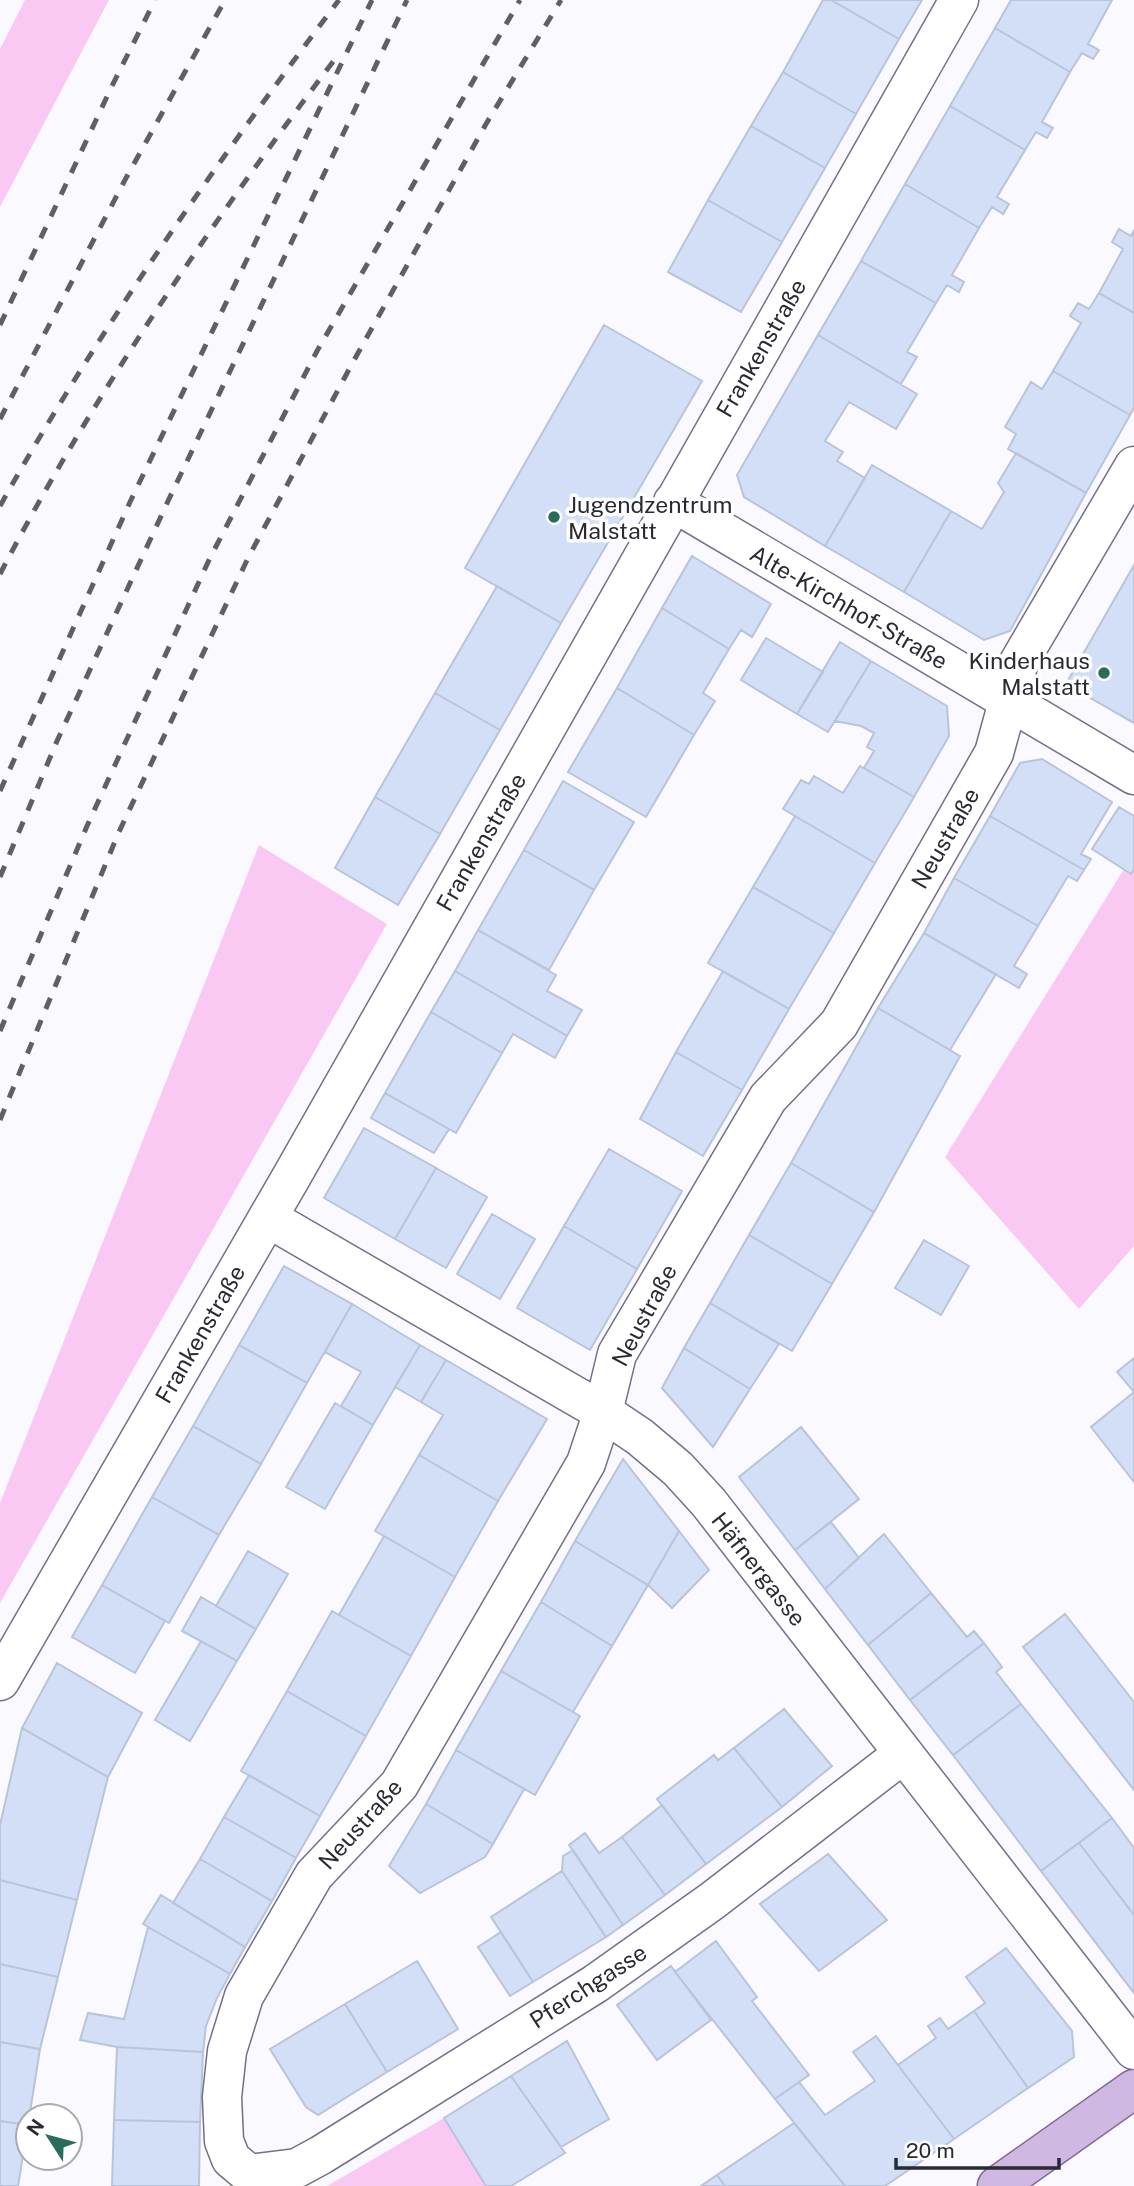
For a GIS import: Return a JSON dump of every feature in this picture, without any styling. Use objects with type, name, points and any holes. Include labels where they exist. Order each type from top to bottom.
[{"type":"main road","points":[[997,2186],[1134,2089]]},
{"type":"street","name":"Frankenstraße","points":[[0,1681],[268,1217],[959,0]]},
{"type":"street","name":"Neustraße","points":[[249,2174],[231,2159],[224,2141],[222,2097],[227,2051],[244,1996],[314,1875],[399,1785],[586,1463],[603,1412],[617,1354],[768,1098],[839,1024],[994,753],[1019,662],[1134,466]]},
{"type":"street","name":"Alte-Kirchhof-Straße","points":[[673,502],[1134,775]]},
{"type":"street","name":"Häfnergasse","points":[[268,1217],[603,1412],[640,1437],[668,1461],[709,1503],[1134,2050]]},
{"type":"street","name":"Pferchgasse","points":[[249,2174],[302,2166],[595,1984],[712,1901],[903,1754]]},
{"type":"shaded area","points":[[25,0],[109,0],[0,207],[0,49]]},
{"type":"shaded area","points":[[259,845],[387,924],[0,1603],[0,1503]]},
{"type":"shaded area","points":[[1124,869],[1134,870],[1134,1246],[1079,1309],[945,1157]]},
{"type":"shaded area","points":[[444,2118],[486,2186],[327,2186]]},
{"type":"building","points":[[823,0],[831,0],[899,39],[856,114],[783,72]]},
{"type":"building","points":[[831,0],[922,0],[899,39]]},
{"type":"building","points":[[1011,0],[1112,0],[1088,44],[1099,50],[1093,59],[1082,53],[1070,72],[995,28]]},
{"type":"building","points":[[995,28],[1070,72],[1042,122],[1053,128],[1047,138],[1036,132],[1025,150],[950,106]]},
{"type":"building","points":[[783,72],[856,114],[825,168],[751,126]]},
{"type":"building","points":[[950,106],[1025,150],[997,197],[1009,204],[1003,214],[992,207],[979,228],[905,184]]},
{"type":"building","points":[[751,126],[825,168],[782,242],[708,200]]},
{"type":"building","points":[[905,184],[979,228],[952,275],[964,282],[959,292],[947,285],[936,303],[861,261]]},
{"type":"building","points":[[708,200],[782,242],[741,312],[668,272]]},
{"type":"building","points":[[1119,229],[1131,236],[1134,230],[1134,313],[1099,293],[1123,249],[1112,242]]},
{"type":"building","points":[[861,261],[936,303],[907,352],[917,357],[901,384],[818,335]]},
{"type":"building","points":[[1099,293],[1134,313],[1134,408],[1130,415],[1053,371],[1081,323],[1070,316],[1078,303],[1089,309]]},
{"type":"building","points":[[604,325],[702,381],[561,623],[465,568]]},
{"type":"building","points":[[818,335],[917,394],[896,429],[849,402],[825,441],[843,452],[837,461],[865,478],[825,546],[744,497],[737,475]]},
{"type":"building","points":[[1053,371],[1130,415],[1086,493],[1008,449],[1016,434],[1005,427],[1031,382],[1042,389]]},
{"type":"building","points":[[1016,453],[1086,493],[1010,631],[984,640],[904,592],[951,511],[982,529],[1004,492],[998,483]]},
{"type":"building","points":[[872,465],[951,511],[904,592],[825,546]]},
{"type":"building","points":[[692,556],[771,604],[752,637],[741,630],[729,649],[662,608]]},
{"type":"building","points":[[1134,565],[1134,723],[1066,684]]},
{"type":"building","points":[[497,586],[561,623],[500,730],[435,693]]},
{"type":"building","points":[[662,608],[729,649],[703,693],[715,701],[694,735],[617,688]]},
{"type":"building","points":[[766,638],[823,672],[797,714],[741,680]]},
{"type":"building","points":[[840,642],[871,661],[828,732],[797,714]]},
{"type":"building","points":[[871,661],[947,706],[949,736],[914,797],[864,768],[874,751],[867,747],[874,733],[861,726],[835,721]]},
{"type":"building","points":[[617,688],[694,735],[646,817],[568,772]]},
{"type":"building","points":[[435,693],[500,730],[440,834],[375,797]]},
{"type":"building","points":[[1042,759],[1112,802],[1081,854],[1091,859],[1084,870],[990,816],[1020,763]]},
{"type":"building","points":[[860,766],[914,797],[875,863],[783,809],[801,780],[809,784],[814,776],[843,793]]},
{"type":"building","points":[[563,781],[634,822],[594,890],[524,850]]},
{"type":"building","points":[[375,797],[440,834],[398,905],[335,868]]},
{"type":"building","points":[[1119,807],[1134,816],[1134,870],[1131,874],[1092,849]]},
{"type":"building","points":[[795,816],[875,863],[834,933],[753,887]]},
{"type":"building","points":[[990,816],[1084,870],[1077,881],[1068,876],[1038,926],[954,878]]},
{"type":"building","points":[[524,850],[594,890],[549,970],[478,930]]},
{"type":"building","points":[[954,878],[1038,926],[1014,966],[1027,974],[1019,988],[924,933]]},
{"type":"building","points":[[753,887],[834,933],[789,1009],[708,963]]},
{"type":"building","points":[[478,930],[556,975],[547,991],[582,1010],[567,1036],[455,971]]},
{"type":"building","points":[[924,933],[996,974],[950,1050],[878,1008]]},
{"type":"building","points":[[455,971],[567,1036],[555,1058],[513,1034],[502,1053],[431,1012]]},
{"type":"building","points":[[723,971],[789,1009],[742,1090],[676,1052]]},
{"type":"building","points":[[878,1008],[960,1056],[874,1212],[791,1163]]},
{"type":"building","points":[[431,1012],[502,1053],[456,1133],[385,1093]]},
{"type":"building","points":[[676,1052],[742,1090],[703,1156],[640,1119]]},
{"type":"building","points":[[385,1093],[449,1129],[434,1153],[371,1118]]},
{"type":"building","points":[[364,1128],[436,1168],[395,1239],[324,1198]]},
{"type":"building","points":[[609,1149],[682,1191],[637,1269],[564,1226]]},
{"type":"building","points":[[791,1163],[874,1212],[832,1284],[749,1235]]},
{"type":"building","points":[[436,1168],[487,1197],[446,1268],[395,1239]]},
{"type":"building","points":[[492,1214],[535,1239],[500,1299],[457,1274]]},
{"type":"building","points":[[564,1226],[637,1269],[590,1350],[517,1308]]},
{"type":"building","points":[[749,1235],[832,1284],[792,1351],[710,1303]]},
{"type":"building","points":[[924,1240],[969,1266],[941,1315],[895,1288]]},
{"type":"building","points":[[284,1266],[352,1304],[307,1383],[239,1345]]},
{"type":"building","points":[[710,1303],[779,1344],[750,1389],[684,1348]]},
{"type":"building","points":[[352,1304],[420,1345],[373,1425],[341,1406],[361,1372],[325,1352]]},
{"type":"building","points":[[239,1345],[307,1383],[261,1464],[193,1426]]},
{"type":"building","points":[[420,1345],[446,1360],[421,1402],[395,1387]]},
{"type":"building","points":[[684,1348],[750,1389],[713,1447],[662,1388]]},
{"type":"building","points":[[1134,1358],[1134,1392],[1117,1372]]},
{"type":"building","points":[[446,1360],[547,1419],[498,1501],[419,1455],[443,1415],[421,1402]]},
{"type":"building","points":[[1134,1392],[1134,1482],[1091,1427]]},
{"type":"building","points":[[335,1403],[373,1425],[325,1509],[286,1487]]},
{"type":"building","points":[[193,1426],[261,1464],[219,1535],[152,1497]]},
{"type":"building","points":[[801,1427],[859,1499],[795,1550],[739,1477]]},
{"type":"building","points":[[419,1455],[498,1501],[455,1577],[375,1531]]},
{"type":"building","points":[[623,1459],[679,1531],[648,1585],[575,1541]]},
{"type":"building","points":[[152,1497],[219,1535],[169,1623],[102,1585]]},
{"type":"building","points":[[831,1522],[859,1558],[825,1589],[795,1550]]},
{"type":"building","points":[[679,1531],[709,1570],[672,1608],[648,1585]]},
{"type":"building","points":[[884,1534],[931,1593],[868,1645],[825,1589]]},
{"type":"building","points":[[384,1536],[455,1577],[411,1656],[339,1615]]},
{"type":"building","points":[[575,1541],[648,1585],[612,1646],[541,1602]]},
{"type":"building","points":[[248,1551],[288,1574],[256,1629],[216,1606]]},
{"type":"building","points":[[102,1585],[165,1621],[135,1673],[72,1637]]},
{"type":"building","points":[[931,1593],[967,1637],[974,1631],[984,1643],[910,1700],[868,1645]]},
{"type":"building","points":[[201,1597],[256,1629],[237,1661],[182,1631]]},
{"type":"building","points":[[541,1602],[612,1646],[573,1712],[501,1671]]},
{"type":"building","points":[[332,1611],[411,1656],[366,1736],[287,1691]]},
{"type":"building","points":[[1065,1614],[1134,1702],[1134,1790],[1023,1647]]},
{"type":"building","points":[[201,1641],[237,1661],[190,1741],[155,1720]]},
{"type":"building","points":[[984,1643],[1002,1667],[996,1672],[1021,1704],[953,1755],[910,1700]]},
{"type":"building","points":[[57,1663],[142,1713],[108,1777],[22,1728]]},
{"type":"building","points":[[501,1671],[580,1716],[535,1795],[456,1750]]},
{"type":"building","points":[[287,1691],[366,1736],[320,1816],[241,1771]]},
{"type":"building","points":[[1021,1704],[1112,1818],[1041,1871],[953,1755]]},
{"type":"building","points":[[784,1709],[832,1766],[782,1807],[734,1748]]},
{"type":"building","points":[[22,1728],[108,1777],[77,1900],[0,1880],[0,1825]]},
{"type":"building","points":[[734,1748],[782,1807],[706,1864],[657,1799],[714,1755],[718,1760]]},
{"type":"building","points":[[456,1750],[524,1789],[493,1844],[426,1804]]},
{"type":"building","points":[[249,1775],[320,1816],[296,1858],[224,1817]]},
{"type":"building","points":[[426,1804],[493,1844],[485,1857],[420,1893],[389,1866]]},
{"type":"building","points":[[662,1805],[706,1864],[665,1895],[622,1837]]},
{"type":"building","points":[[224,1817],[296,1858],[272,1901],[200,1859]]},
{"type":"building","points":[[1112,1818],[1134,1848],[1134,1915],[1079,1843]]},
{"type":"building","points":[[585,1833],[599,1853],[622,1837],[665,1895],[623,1925],[569,1845]]},
{"type":"building","points":[[1079,1843],[1134,1915],[1134,1993],[1041,1871]]},
{"type":"building","points":[[573,1850],[623,1925],[606,1937],[562,1871],[563,1856]]},
{"type":"building","points":[[828,1854],[887,1920],[819,1971],[760,1904]]},
{"type":"building","points":[[200,1859],[272,1901],[245,1947],[173,1903]]},
{"type":"building","points":[[562,1871],[606,1937],[533,1982],[491,1917]]},
{"type":"building","points":[[0,1880],[77,1900],[58,1977],[0,1964]]},
{"type":"building","points":[[161,1895],[245,1947],[230,1974],[143,1924]]},
{"type":"building","points":[[148,1927],[230,1974],[206,2026],[203,2052],[117,2047],[80,2040],[88,2013],[124,2019]]},
{"type":"building","points":[[501,1932],[533,1982],[510,1996],[478,1947]]},
{"type":"building","points":[[716,1941],[757,1997],[752,2001],[809,2075],[775,2099],[675,1972]]},
{"type":"building","points":[[1006,1948],[1072,2031],[1074,2057],[1028,2088],[974,2011],[985,2003],[966,1977]]},
{"type":"building","points":[[417,1961],[458,2029],[387,2072],[345,2004]]},
{"type":"building","points":[[0,1964],[58,1977],[40,2049],[0,2042]]},
{"type":"building","points":[[671,1966],[711,2020],[657,2060],[617,2005]]},
{"type":"building","points":[[345,2004],[387,2072],[318,2115],[306,2107],[270,2049]]},
{"type":"building","points":[[974,2011],[1028,2088],[954,2139],[898,2065],[936,2038],[928,2026],[940,2018],[948,2029]]},
{"type":"building","points":[[876,2036],[954,2139],[885,2186],[845,2186],[775,2099],[799,2082],[825,2115],[875,2081],[853,2052]]},
{"type":"building","points":[[567,2041],[609,2119],[561,2147],[511,2076]]},
{"type":"building","points":[[0,2042],[40,2049],[32,2102],[14,2102],[14,2123],[0,2121]]},
{"type":"building","points":[[117,2047],[203,2052],[200,2122],[114,2120]]},
{"type":"building","points":[[511,2076],[565,2153],[511,2186],[486,2186],[444,2118]]},
{"type":"building","points":[[114,2120],[200,2122],[199,2186],[112,2186]]},
{"type":"building","points":[[0,2121],[14,2123],[14,2172],[20,2172],[18,2186],[0,2186]]},
{"type":"building","points":[[794,2123],[845,2186],[725,2186],[717,2175]]},
{"type":"building","points":[[717,2175],[725,2186],[701,2186]]},
{"type":"railway","points":[[0,325],[155,0]]},
{"type":"railway","points":[[0,419],[126,178],[225,0]]},
{"type":"railway","points":[[0,506],[78,375],[161,247],[339,0]]},
{"type":"railway","points":[[0,791],[130,502],[372,0]]},
{"type":"railway","points":[[0,877],[57,741],[169,499],[407,0]]},
{"type":"railway","points":[[0,1031],[87,826],[209,560],[317,351],[520,0]]},
{"type":"railway","points":[[0,1120],[118,834],[248,558],[353,362],[486,124],[561,0]]},
{"type":"railway","points":[[0,574],[75,439],[158,308],[247,179],[338,55]]},
{"type":"place","name":"Jugendzentrum Malstatt","points":[[554,517]]},
{"type":"place","name":"Kinderhaus Malstatt","points":[[1104,673]]}]
